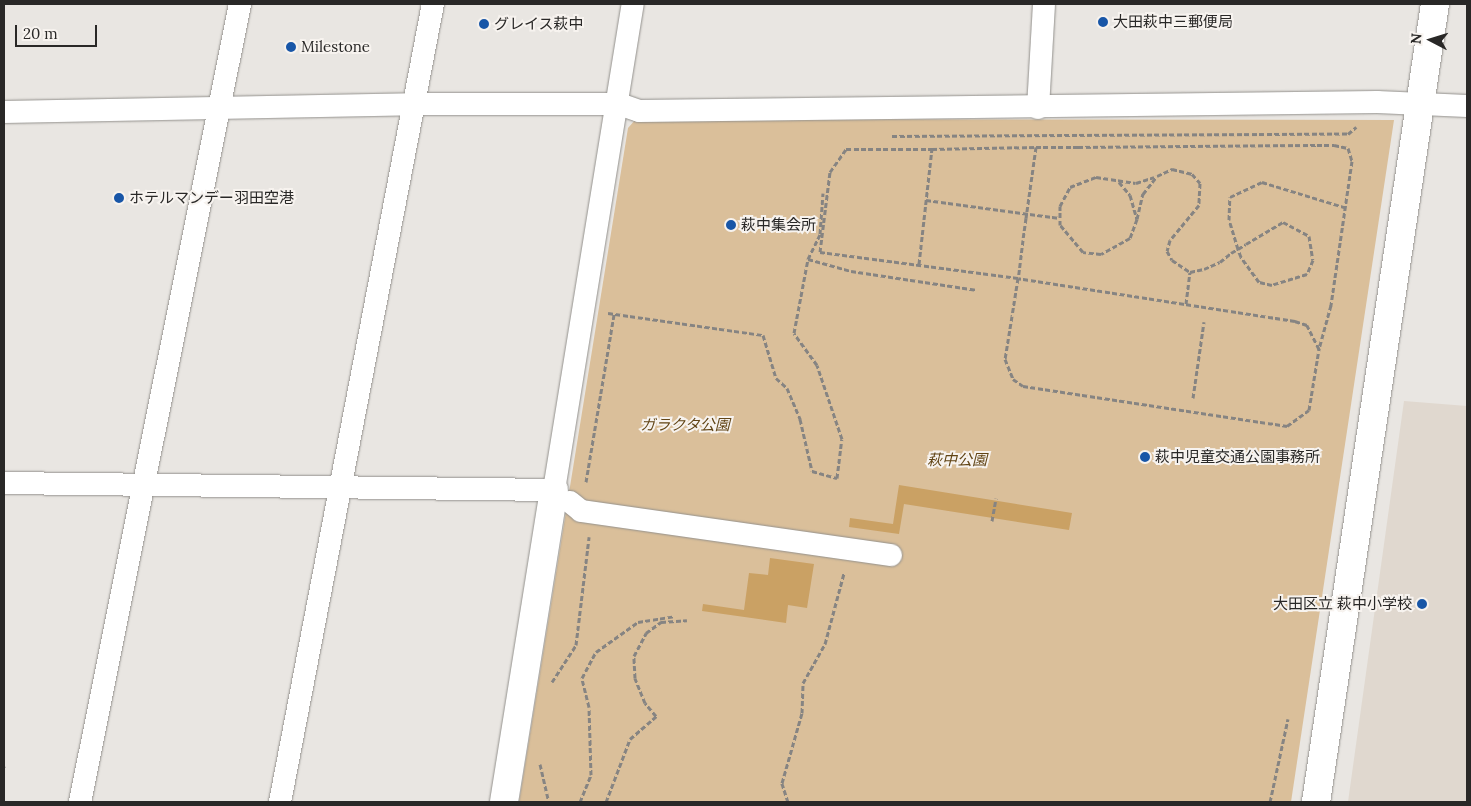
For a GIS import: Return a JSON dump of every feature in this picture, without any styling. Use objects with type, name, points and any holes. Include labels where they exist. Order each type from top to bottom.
[{"type":"street","points":[[80,802],[145,486],[240,4]]},
{"type":"street","points":[[280,802],[342,488],[433,4]]},
{"type":"street","points":[[504,802],[568,501],[618,104],[633,4]]},
{"type":"street","points":[[1038,108],[1044,4]]},
{"type":"street","points":[[1316,802],[1422,106],[1435,4]]},
{"type":"street","points":[[4,112],[414,104],[618,104],[639,110],[1038,108],[1377,102],[1422,106],[1467,106]]},
{"type":"street","points":[[4,483],[342,488],[568,501],[851,549],[891,554]]},
{"type":"path","points":[[888,136],[1348,134],[1360,124]]},
{"type":"path","points":[[1036,147],[1018,278],[1005,359],[1013,379],[1023,386],[1287,426],[1309,410],[1319,349],[1331,305],[1352,161],[1348,148],[1334,145],[1036,147],[932,149],[846,149],[830,172],[820,252],[1018,278],[1301,323],[1315,336],[1319,349]]},
{"type":"path","points":[[919,264],[932,149]]},
{"type":"path","points":[[1157,176],[1143,194],[1130,238],[1115,248],[1092,254],[1070,240],[1060,218],[1060,206],[1070,187],[1096,177],[1119,182],[1157,176],[1172,169],[1184,170],[1200,183],[1200,205],[1170,240],[1167,251],[1180,268],[1190,272],[1204,269],[1238,249],[1283,222],[1309,236],[1313,260],[1307,274],[1272,285],[1259,282],[1238,249],[1227,208],[1230,197],[1242,188],[1262,182],[1344,207]]},
{"type":"path","points":[[1119,182],[1130,195],[1137,219]]},
{"type":"path","points":[[600,311],[763,335],[776,378],[787,388],[800,419],[812,471],[837,478],[842,439],[817,365],[794,333],[808,259],[820,234],[823,193]]},
{"type":"path","points":[[926,200],[1060,218]]},
{"type":"path","points":[[808,259],[850,271],[976,290]]},
{"type":"path","points":[[1186,304],[1190,272]]},
{"type":"path","points":[[547,685],[559,678],[576,645],[590,527],[568,501],[614,314]]},
{"type":"path","points":[[1193,398],[1204,322]]},
{"type":"path","points":[[992,521],[996,498]]},
{"type":"path","points":[[788,802],[782,783],[802,713],[803,683],[825,644],[851,549]]},
{"type":"path","points":[[580,802],[591,775],[589,707],[582,678],[596,652],[638,622],[674,616]]},
{"type":"path","points":[[606,802],[630,739],[656,716],[642,695],[634,656],[646,633],[661,622],[688,620]]},
{"type":"path","points":[[1270,802],[1288,719]]},
{"type":"path","points":[[538,754],[549,802]]},
{"type":"shaded area","name":"大田区立 萩中小学校","points":[[1404,401],[1467,406],[1467,802],[1348,802]]},
{"type":"shaded area","points":[[899,485],[1072,513],[1069,530],[904,504],[899,534],[849,527],[850,518],[893,524]]},
{"type":"shaded area","points":[[770,558],[814,564],[807,608],[788,605],[786,623],[702,611],[703,604],[744,610],[749,573],[768,575]]},
{"type":"green space","name":"萩中公園","points":[[636,119],[1394,120],[1291,802],[519,802],[628,128]]},
{"type":"place","name":"大田萩中三郵便局","points":[[1103,22]]},
{"type":"place","name":"グレイス萩中","points":[[484,24]]},
{"type":"place","name":"Milestone","points":[[291,47]]},
{"type":"place","name":"ホテルマンデー羽田空港","points":[[119,198]]},
{"type":"place","name":"萩中集会所","points":[[731,225]]},
{"type":"place","name":"萩中児童交通公園事務所","points":[[1145,457]]},
{"type":"place","name":"大田区立 萩中小学校","points":[[1422,604]]},
{"type":"park label","name":"ガラクタ公園","points":[[685,425]]}]
